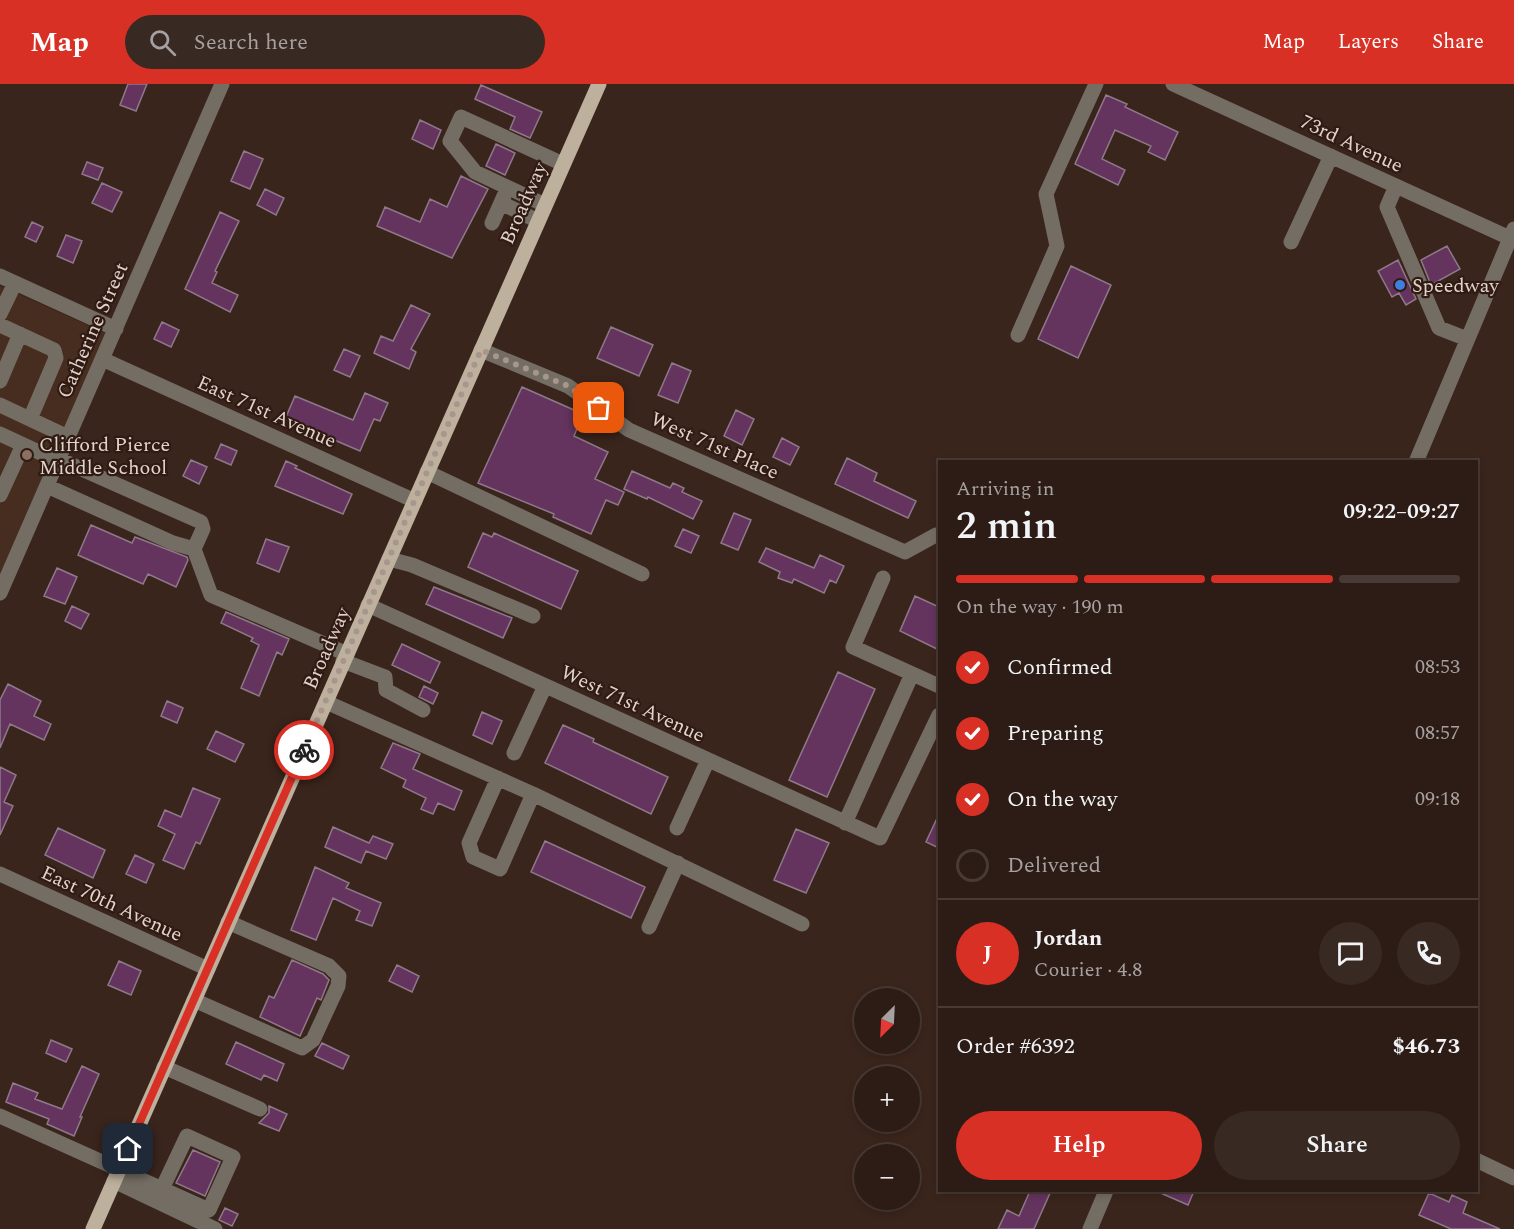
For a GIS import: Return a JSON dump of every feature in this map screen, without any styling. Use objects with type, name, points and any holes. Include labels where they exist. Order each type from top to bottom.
[{"type":"main road","name":"Broadway","points":[[93,1229],[599,84]]},
{"type":"street","name":"Catherine Street","points":[[0,593],[222,84]]},
{"type":"street","points":[[1018,335],[1057,246],[1046,194],[1096,84]]},
{"type":"street","name":"73rd Avenue","points":[[1173,84],[1396,186],[1513,236]]},
{"type":"street","points":[[545,205],[475,172],[450,141],[461,117],[563,164]]},
{"type":"street","points":[[1291,242],[1331,156]]},
{"type":"street","points":[[1396,186],[1387,207],[1439,328],[1467,339]]},
{"type":"street","points":[[492,223],[508,188]]},
{"type":"street","points":[[501,203],[538,221]]},
{"type":"street","points":[[1417,460],[1513,236]]},
{"type":"street","points":[[0,276],[116,329]]},
{"type":"street","points":[[0,314],[15,283]]},
{"type":"street","points":[[0,325],[54,350],[56,358],[30,419]]},
{"type":"street","points":[[0,381],[20,334]]},
{"type":"street","name":"West 71st Place","points":[[481,350],[568,386],[630,430],[905,552],[936,535]]},
{"type":"street","name":"East 71st Avenue","points":[[102,359],[415,501]]},
{"type":"street","points":[[0,405],[68,437]]},
{"type":"street","points":[[0,434],[201,522],[203,529],[195,549],[211,595],[385,677],[386,690],[423,710]]},
{"type":"street","points":[[0,495],[23,445]]},
{"type":"street","points":[[427,472],[642,574]]},
{"type":"street","points":[[47,486],[172,543],[195,549]]},
{"type":"street","points":[[389,559],[412,565],[533,616]]},
{"type":"street","points":[[883,578],[853,647],[938,686]]},
{"type":"street","name":"West 71st Avenue","points":[[368,605],[880,838],[938,717]]},
{"type":"street","points":[[845,823],[912,674]]},
{"type":"street","points":[[514,753],[545,686]]},
{"type":"street","points":[[326,702],[533,794],[802,924]]},
{"type":"street","points":[[677,828],[708,760]]},
{"type":"street","points":[[498,778],[469,843],[473,857],[500,869],[533,794]]},
{"type":"street","points":[[649,927],[678,863]]},
{"type":"street","name":"East 70th Avenue","points":[[0,876],[208,969]]},
{"type":"street","points":[[194,1000],[302,1048],[313,1040],[338,986],[339,976],[329,966],[228,922]]},
{"type":"street","points":[[164,1067],[260,1109]]},
{"type":"street","points":[[0,1116],[117,1175],[215,1229]]},
{"type":"street","points":[[117,1175],[162,1189],[209,1210],[233,1156],[187,1136],[162,1189]]},
{"type":"street","points":[[1478,1161],[1514,1178]]},
{"type":"street","points":[[1090,1229],[1106,1192]]},
{"type":"shaded area","name":"Clifford Pierce Middle School","points":[[0,286],[108,334],[0,576]]},
{"type":"building","points":[[128,84],[147,84],[136,111],[120,105]]},
{"type":"building","points":[[481,85],[542,112],[530,138],[510,129],[515,117],[475,99]]},
{"type":"building","points":[[1106,95],[1127,104],[1125,107],[1178,132],[1165,160],[1148,152],[1151,146],[1115,130],[1102,159],[1125,170],[1118,185],[1075,164]]},
{"type":"building","points":[[420,120],[441,130],[433,149],[412,139]]},
{"type":"building","points":[[496,144],[515,153],[505,175],[486,166]]},
{"type":"building","points":[[244,151],[263,159],[250,189],[231,181]]},
{"type":"building","points":[[87,162],[103,168],[98,180],[82,174]]},
{"type":"building","points":[[461,176],[488,189],[452,258],[377,226],[385,207],[420,222],[430,199],[447,207]]},
{"type":"building","points":[[102,183],[122,192],[112,212],[92,203]]},
{"type":"building","points":[[265,189],[284,198],[276,215],[257,205]]},
{"type":"building","points":[[220,212],[239,221],[215,271],[217,272],[212,283],[238,295],[230,312],[185,289]]},
{"type":"building","points":[[32,222],[43,227],[36,242],[25,237]]},
{"type":"building","points":[[66,235],[82,241],[73,263],[57,256]]},
{"type":"building","name":"Speedway","points":[[1447,246],[1460,269],[1431,285],[1421,260]]},
{"type":"building","name":"Speedway","points":[[1398,260],[1416,299],[1406,305],[1399,293],[1392,297],[1378,271]]},
{"type":"building","points":[[1071,266],[1111,285],[1078,358],[1038,339]]},
{"type":"building","points":[[411,305],[430,314],[411,349],[416,352],[409,369],[374,353],[381,336],[393,341]]},
{"type":"building","points":[[162,322],[179,330],[171,347],[154,339]]},
{"type":"building","points":[[611,327],[653,345],[639,376],[597,358]]},
{"type":"building","points":[[344,349],[360,356],[350,377],[334,370]]},
{"type":"building","points":[[672,363],[691,371],[678,403],[658,395]]},
{"type":"building","points":[[522,387],[583,414],[574,436],[608,452],[595,479],[624,492],[618,505],[606,500],[591,534],[553,517],[554,514],[478,483]]},
{"type":"building","points":[[365,393],[388,403],[380,421],[374,419],[360,451],[285,419],[295,396],[353,420]]},
{"type":"building","points":[[736,410],[754,419],[742,445],[724,436]]},
{"type":"building","points":[[782,438],[799,447],[790,465],[773,457]]},
{"type":"building","points":[[221,444],[237,451],[231,465],[215,458]]},
{"type":"building","points":[[847,458],[877,473],[874,481],[916,501],[908,518],[835,484]]},
{"type":"building","points":[[191,460],[207,467],[199,484],[183,476]]},
{"type":"building","points":[[286,461],[297,466],[295,468],[352,494],[343,514],[275,486]]},
{"type":"building","points":[[632,471],[670,488],[673,483],[684,488],[682,492],[702,501],[693,519],[648,497],[647,499],[624,489]]},
{"type":"building","points":[[734,513],[751,520],[738,550],[721,543]]},
{"type":"building","points":[[91,525],[132,543],[135,537],[187,557],[188,560],[176,587],[148,574],[143,584],[78,555]]},
{"type":"building","points":[[683,529],[699,536],[691,553],[675,546]]},
{"type":"building","points":[[483,533],[492,537],[494,533],[578,571],[561,609],[468,567]]},
{"type":"building","points":[[266,539],[289,547],[279,572],[257,563]]},
{"type":"building","points":[[766,548],[814,568],[820,555],[844,566],[836,583],[830,580],[824,593],[794,579],[792,583],[778,578],[780,572],[759,562]]},
{"type":"building","points":[[57,568],[77,577],[65,604],[44,596]]},
{"type":"building","points":[[434,587],[512,618],[503,638],[426,604]]},
{"type":"building","points":[[915,596],[938,607],[938,650],[900,631]]},
{"type":"building","points":[[72,606],[89,614],[81,629],[65,621]]},
{"type":"building","points":[[226,612],[289,639],[282,655],[277,652],[259,696],[241,688],[259,645],[251,641],[253,638],[221,623]]},
{"type":"building","points":[[402,644],[440,662],[430,683],[392,665]]},
{"type":"building","points":[[838,672],[875,689],[827,797],[789,780]]},
{"type":"building","points":[[8,684],[41,701],[34,716],[51,724],[44,740],[10,724],[0,748],[0,700]]},
{"type":"building","points":[[424,686],[438,693],[433,704],[419,697]]},
{"type":"building","points":[[167,701],[183,708],[177,723],[161,716]]},
{"type":"building","points":[[482,712],[502,721],[492,744],[473,735]]},
{"type":"building","points":[[563,725],[594,739],[593,742],[668,777],[651,814],[545,763]]},
{"type":"building","points":[[216,731],[244,744],[235,762],[207,749]]},
{"type":"building","points":[[393,743],[420,754],[413,769],[462,791],[454,810],[438,803],[433,814],[421,809],[426,798],[403,787],[406,780],[381,768]]},
{"type":"building","points":[[0,767],[16,775],[4,802],[13,806],[0,835]]},
{"type":"building","points":[[193,788],[220,799],[200,844],[196,842],[184,869],[163,860],[175,834],[158,826],[165,810],[181,817]]},
{"type":"building","points":[[938,816],[938,848],[926,842]]},
{"type":"building","points":[[333,827],[369,843],[373,836],[393,844],[386,859],[366,851],[361,863],[325,847]]},
{"type":"building","points":[[58,828],[105,850],[93,878],[45,855]]},
{"type":"building","points":[[796,829],[829,843],[806,893],[774,880]]},
{"type":"building","points":[[545,841],[645,887],[631,918],[531,872]]},
{"type":"building","points":[[135,855],[154,864],[146,883],[126,874]]},
{"type":"building","points":[[315,867],[349,883],[346,888],[381,903],[372,926],[356,920],[360,911],[333,898],[316,940],[291,930]]},
{"type":"building","points":[[292,960],[323,974],[329,980],[321,1000],[317,998],[300,1036],[260,1017],[269,996],[274,998]]},
{"type":"building","points":[[119,961],[141,971],[131,995],[108,985]]},
{"type":"building","points":[[397,965],[419,976],[412,992],[389,981]]},
{"type":"building","points":[[51,1040],[72,1049],[66,1062],[46,1053]]},
{"type":"building","points":[[236,1042],[284,1064],[277,1081],[264,1075],[261,1080],[226,1064]]},
{"type":"building","points":[[322,1043],[349,1056],[343,1069],[315,1056]]},
{"type":"building","points":[[82,1066],[99,1074],[74,1136],[47,1124],[49,1119],[6,1102],[13,1083],[38,1093],[35,1099],[62,1109]]},
{"type":"building","points":[[269,1106],[287,1114],[279,1131],[259,1123],[269,1113]]},
{"type":"building","points":[[193,1150],[220,1162],[205,1196],[176,1183]]},
{"type":"building","points":[[1030,1192],[1051,1192],[1034,1229],[998,1229],[1007,1210],[1019,1216]]},
{"type":"building","points":[[1158,1192],[1194,1192],[1188,1205]]},
{"type":"building","points":[[1429,1193],[1449,1202],[1452,1195],[1467,1202],[1463,1213],[1500,1229],[1451,1229],[1419,1215]]},
{"type":"building","points":[[225,1208],[238,1214],[232,1226],[219,1220]]},
{"type":"way so far","points":[[304,750],[481,350],[568,386],[599,408]]},
{"type":"place","name":"Speedway","points":[[1400,285]]},
{"type":"place","name":"Clifford Pierce Middle School","points":[[27,455]]},
{"type":"route","points":[[128,1149],[304,750]]}]
